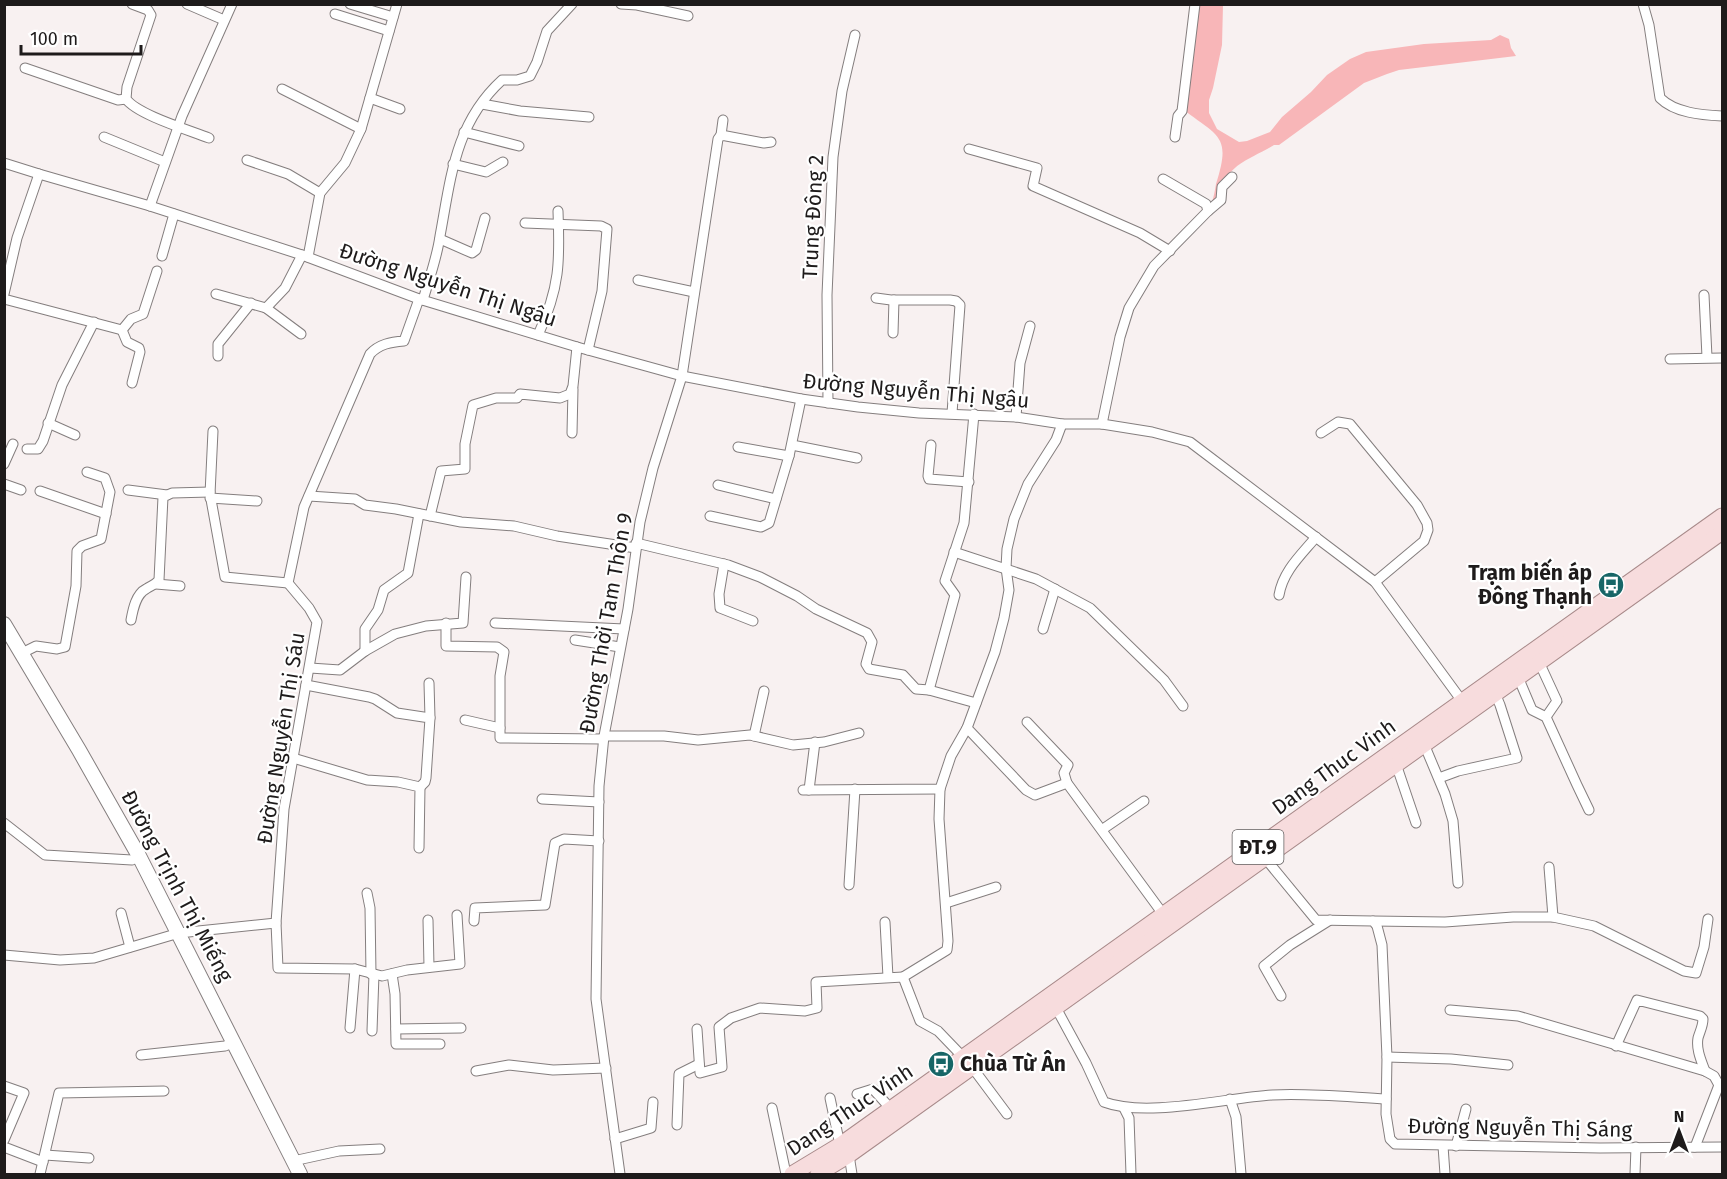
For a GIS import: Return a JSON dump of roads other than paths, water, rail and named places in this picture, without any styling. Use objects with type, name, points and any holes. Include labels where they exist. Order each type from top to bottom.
[{"type":"main road","name":"Dang Thuc Vinh","points":[[792,1174],[845,1150],[967,1062],[1163,914],[1466,706],[1722,516]]},
{"type":"main road","name":"Dang Thuc Vinh","points":[[818,1174],[891,1108],[1055,1006],[1424,744],[1466,706],[1495,693],[1722,532]]},
{"type":"main road","name":"Đường Trịnh Thị Miếng","points":[[4,624],[139,856],[300,1174]]},
{"type":"street","points":[[132,4],[148,10],[151,15],[127,87],[126,99],[130,105],[154,117],[209,138]]},
{"type":"street","points":[[187,4],[224,20]]},
{"type":"street","points":[[150,206],[179,125],[232,4]]},
{"type":"street","points":[[350,4],[393,17]]},
{"type":"street","points":[[266,308],[285,288],[305,256],[320,193],[345,163],[361,129],[397,4]]},
{"type":"street","points":[[213,431],[210,495],[225,577],[288,583],[304,507],[370,354],[375,348],[392,342],[404,341],[421,299],[440,239],[453,164],[468,122],[490,91],[502,80],[517,80],[530,76],[547,31],[572,4]]},
{"type":"street","points":[[621,4],[637,5],[688,16]]},
{"type":"street","points":[[1175,137],[1178,116],[1182,111],[1195,4]]},
{"type":"street","points":[[1643,4],[1649,25],[1660,98],[1667,105],[1689,112],[1722,116]]},
{"type":"street","points":[[335,14],[389,31]]},
{"type":"street","name":"Trung Đông 2","points":[[828,403],[827,295],[833,157],[842,91],[855,35]]},
{"type":"street","points":[[25,69],[118,100],[126,99]]},
{"type":"street","points":[[282,89],[361,129]]},
{"type":"street","points":[[370,98],[400,109]]},
{"type":"street","points":[[482,104],[520,111],[589,117]]},
{"type":"street","name":"Đường Thời Tam Thôn 9","points":[[620,1174],[596,999],[599,802],[603,738],[624,629],[636,545],[653,468],[682,376],[715,151],[721,135],[723,120]]},
{"type":"street","points":[[464,132],[519,146]]},
{"type":"street","points":[[721,135],[764,143],[771,142]]},
{"type":"street","points":[[104,137],[165,162]]},
{"type":"street","points":[[969,149],[1037,168],[1033,186],[1140,233],[1170,251]]},
{"type":"street","points":[[247,160],[288,174],[320,193]]},
{"type":"street","points":[[453,164],[486,172],[503,162]]},
{"type":"street","name":"Đường Nguyễn Thị Ngâu","points":[[4,163],[150,206],[305,256],[421,299],[577,347],[682,376],[828,403],[919,413],[1016,417],[1062,424],[1102,424],[1152,432],[1190,442],[1375,582],[1466,706]]},
{"type":"street","points":[[39,174],[17,238],[4,296],[122,330]]},
{"type":"street","points":[[1102,424],[1120,337],[1129,308],[1154,266],[1221,200],[1222,187],[1232,177]]},
{"type":"street","points":[[1163,179],[1206,204],[1208,211]]},
{"type":"street","points":[[538,335],[551,307],[558,276],[558,211]]},
{"type":"street","points":[[162,256],[174,214]]},
{"type":"street","points":[[440,239],[472,253],[476,250],[485,218]]},
{"type":"street","points":[[525,223],[601,226],[607,230],[602,291],[588,350]]},
{"type":"street","points":[[122,330],[131,319],[143,314],[157,271]]},
{"type":"street","points":[[638,280],[694,292]]},
{"type":"street","points":[[216,294],[266,308],[301,334]]},
{"type":"street","points":[[1704,295],[1707,357]]},
{"type":"street","points":[[876,298],[950,300],[960,305],[952,413]]},
{"type":"street","points":[[893,333],[894,300]]},
{"type":"street","points":[[218,356],[218,344],[251,303]]},
{"type":"street","points":[[27,448],[38,448],[43,441],[62,385],[94,322]]},
{"type":"street","points":[[1016,417],[1020,363],[1030,326]]},
{"type":"street","points":[[122,330],[127,342],[138,348],[140,352],[132,383]]},
{"type":"street","points":[[572,433],[577,347]]},
{"type":"street","points":[[1670,359],[1722,358]]},
{"type":"street","points":[[430,516],[441,471],[465,469],[465,444],[473,405],[496,398],[517,398],[519,394],[560,398],[570,394],[573,386]]},
{"type":"street","points":[[710,516],[761,527],[769,523],[792,446],[801,399]]},
{"type":"street","points":[[929,690],[955,595],[945,581],[964,523],[974,414]]},
{"type":"street","points":[[1321,433],[1338,422],[1350,424],[1417,505],[1427,524],[1428,530],[1424,541],[1375,582]]},
{"type":"street","points":[[48,423],[75,435]]},
{"type":"street","points":[[698,1029],[700,1073],[722,1067],[719,1027],[724,1021],[760,1008],[805,1011],[817,1008],[816,982],[903,977],[947,950],[946,903],[939,819],[940,789],[951,756],[967,728],[995,652],[1009,590],[1006,568],[1007,549],[1018,510],[1028,484],[1056,440],[1062,424]]},
{"type":"street","points":[[4,464],[13,444]]},
{"type":"street","points":[[792,446],[857,458]]},
{"type":"street","points":[[931,446],[929,479],[969,482]]},
{"type":"street","points":[[738,447],[789,456]]},
{"type":"street","points":[[22,653],[36,646],[57,649],[65,647],[76,586],[77,551],[82,546],[101,539],[110,492],[105,478],[87,472]]},
{"type":"street","points":[[4,484],[21,490]]},
{"type":"street","points":[[718,485],[776,499]]},
{"type":"street","points":[[129,490],[167,495]]},
{"type":"street","points":[[40,491],[106,514]]},
{"type":"street","points":[[156,584],[159,580],[163,497],[172,493],[257,501]]},
{"type":"street","points":[[309,496],[355,499],[365,506],[396,509],[461,522],[514,526],[557,536],[636,545],[724,564],[760,577],[797,596],[816,609],[867,633],[872,642],[867,667],[903,675],[916,689],[929,690],[976,703]]},
{"type":"street","points":[[365,651],[365,629],[378,610],[384,590],[408,573],[419,514]]},
{"type":"street","points":[[1279,595],[1281,583],[1291,566],[1316,537]]},
{"type":"street","points":[[954,552],[1006,568],[1055,589],[1090,608],[1164,680],[1183,706]]},
{"type":"street","points":[[724,564],[719,594],[720,608],[753,621]]},
{"type":"street","points":[[309,668],[340,670],[365,651],[395,634],[446,623],[463,623],[466,577]]},
{"type":"street","name":"Đường Nguyễn Thị Sáu","points":[[288,583],[309,608],[317,622],[284,809],[276,924],[278,968],[355,969]]},
{"type":"street","points":[[131,620],[140,595],[145,589],[156,584],[180,586]]},
{"type":"street","points":[[1043,629],[1055,589]]},
{"type":"street","points":[[446,623],[446,646],[497,647],[504,652],[500,676],[500,738],[664,736],[698,740],[754,736],[793,745],[859,733]]},
{"type":"street","points":[[495,623],[624,629]]},
{"type":"street","points":[[575,640],[620,647]]},
{"type":"street","points":[[1539,662],[1557,701],[1546,717]]},
{"type":"street","points":[[1518,677],[1532,710],[1546,717],[1589,810]]},
{"type":"street","points":[[419,848],[420,788],[426,778],[430,718],[429,683]]},
{"type":"street","points":[[306,685],[375,699],[397,713],[430,718]]},
{"type":"street","points":[[754,736],[764,691]]},
{"type":"street","points":[[1439,778],[1458,771],[1517,758],[1495,693]]},
{"type":"street","points":[[465,720],[500,728]]},
{"type":"street","points":[[1027,722],[1068,765],[1064,773],[1067,783],[1103,829],[1163,914]]},
{"type":"street","points":[[967,728],[1026,790],[1035,795],[1067,783]]},
{"type":"street","points":[[814,742],[806,790],[940,789]]},
{"type":"street","points":[[1424,744],[1439,778],[1453,821],[1458,883]]},
{"type":"street","points":[[293,759],[367,780],[398,782],[420,788]]},
{"type":"street","points":[[1396,764],[1416,824]]},
{"type":"street","points":[[849,885],[855,789]]},
{"type":"street","points":[[542,799],[599,802]]},
{"type":"street","points":[[1103,829],[1144,801]]},
{"type":"street","points":[[4,823],[45,855],[132,860],[139,856]]},
{"type":"street","points":[[474,921],[476,908],[546,904],[555,843],[564,839],[599,841]]},
{"type":"street","points":[[1265,858],[1316,920],[1445,922],[1513,917],[1552,917],[1594,926],[1684,971],[1696,973],[1704,947],[1708,919]]},
{"type":"street","points":[[1549,867],[1552,917]]},
{"type":"street","points":[[946,903],[996,887]]},
{"type":"street","points":[[367,893],[370,908],[372,1031]]},
{"type":"street","points":[[121,913],[130,947]]},
{"type":"street","points":[[350,1028],[355,969],[382,976],[460,964],[457,915]]},
{"type":"street","points":[[428,920],[429,967]]},
{"type":"street","points":[[1281,996],[1264,966],[1290,945],[1330,920]]},
{"type":"street","name":"Đường Nguyễn Thị Sáng","points":[[1373,921],[1377,926],[1382,945],[1387,1057],[1386,1114],[1392,1142],[1405,1146],[1722,1147]]},
{"type":"street","points":[[885,922],[888,977]]},
{"type":"street","points":[[4,955],[60,960],[94,958],[179,933],[276,924]]},
{"type":"street","points":[[392,974],[395,994],[396,1044],[440,1044]]},
{"type":"street","points":[[903,977],[920,1021],[938,1031],[967,1062],[1007,1114]]},
{"type":"street","points":[[1616,1046],[1637,1000],[1700,1016],[1703,1023],[1697,1041],[1698,1052],[1705,1071]]},
{"type":"street","points":[[1055,1006],[1104,1102],[1124,1108],[1295,1094],[1386,1099]]},
{"type":"street","points":[[1450,1010],[1518,1016],[1705,1071],[1719,1085],[1695,1147]]},
{"type":"street","points":[[396,1029],[461,1028]]},
{"type":"street","points":[[141,1055],[225,1046],[235,1042]]},
{"type":"street","points":[[1387,1057],[1451,1059],[1508,1065]]},
{"type":"street","points":[[677,1125],[680,1074],[699,1064]]},
{"type":"street","points":[[476,1071],[510,1065],[553,1070],[606,1068]]},
{"type":"street","points":[[4,1086],[24,1093],[4,1140]]},
{"type":"street","points":[[857,1094],[873,1089],[891,1108]]},
{"type":"street","points":[[40,1174],[59,1093],[165,1091]]},
{"type":"street","points":[[830,1098],[852,1174]]},
{"type":"street","points":[[1230,1100],[1236,1116],[1241,1174]]},
{"type":"street","points":[[615,1139],[651,1128],[653,1102]]},
{"type":"street","points":[[772,1108],[786,1174]]},
{"type":"street","points":[[1124,1108],[1129,1118],[1131,1174]]},
{"type":"street","points":[[1456,1146],[1466,1109]]},
{"type":"street","points":[[1443,1146],[1445,1174]]},
{"type":"street","points":[[4,1147],[44,1158],[89,1158]]},
{"type":"street","points":[[1635,1174],[1636,1148]]},
{"type":"street","points":[[293,1161],[339,1151],[380,1149]]},
{"type":"place","name":"Trạm biến áp Đông Thạnh","points":[[1611,585]]},
{"type":"place","name":"Chùa Từ Ân","points":[[941,1064]]}]
